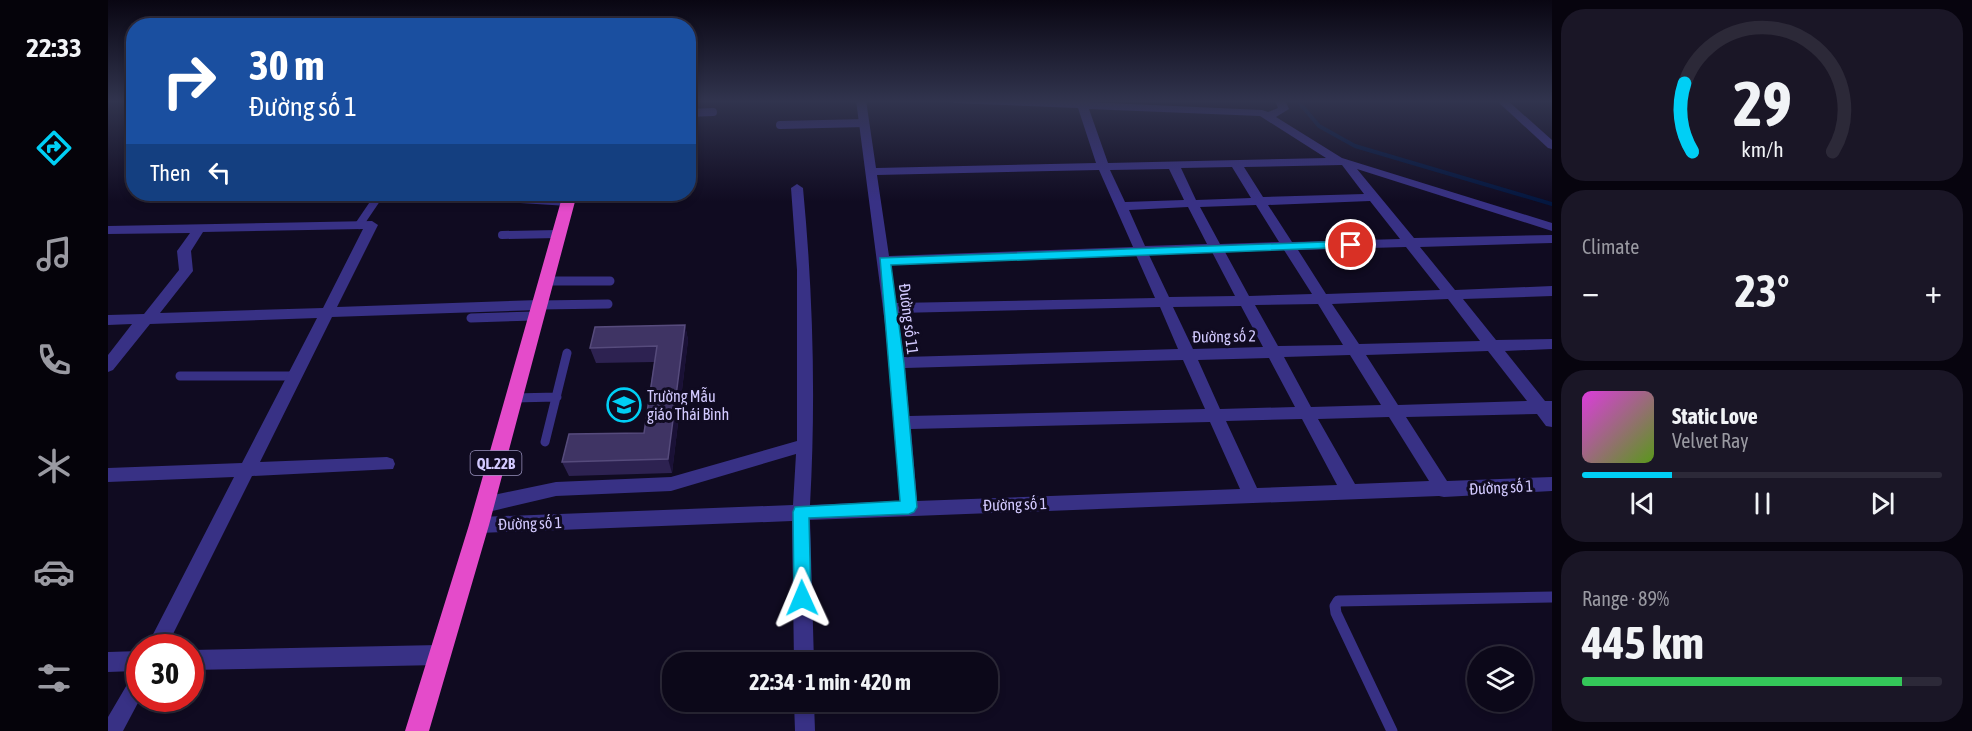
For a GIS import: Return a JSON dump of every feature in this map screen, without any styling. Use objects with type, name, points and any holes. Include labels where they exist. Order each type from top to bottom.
[{"type":"highway","name":"QL.22B","points":[[417,731],[479,525],[568,201]]},
{"type":"street","name":"Đường số 11","points":[[867,134],[897,363],[909,507]]},
{"type":"street","points":[[1092,134],[1103,167],[1252,496]]},
{"type":"street","points":[[1298,134],[1342,161],[1552,227]]},
{"type":"street","points":[[1539,134],[1552,146]]},
{"type":"street","points":[[872,172],[1342,161],[1411,242],[1492,346],[1547,407],[1552,422]]},
{"type":"street","points":[[1236,164],[1444,490]]},
{"type":"street","points":[[1174,166],[1192,204],[1350,492]]},
{"type":"street","points":[[797,188],[804,270],[805,446],[801,512],[804,652]]},
{"type":"street","points":[[1121,206],[1374,197]]},
{"type":"street","points":[[108,230],[372,225],[372,229],[163,634]]},
{"type":"street","points":[[108,366],[186,271],[184,251],[199,228]]},
{"type":"street","points":[[884,261],[1142,250],[1552,239]]},
{"type":"street","points":[[890,308],[1324,299],[1552,291]]},
{"type":"street","points":[[108,320],[328,312],[537,311]]},
{"type":"street","name":"Đường số 2","points":[[897,363],[1552,344]]},
{"type":"street","points":[[902,423],[1395,413],[1547,407]]},
{"type":"street","points":[[484,506],[556,489],[671,484],[782,450],[805,446]]},
{"type":"street","points":[[108,475],[387,464]]},
{"type":"street","name":"Đường số 1","points":[[479,525],[909,507],[1444,490],[1552,484]]},
{"type":"street","points":[[204,660],[439,655]]},
{"type":"street","points":[[108,662],[126,662]]},
{"type":"street","points":[[112,731],[126,705]]},
{"type":"street","points":[[804,712],[805,731]]},
{"type":"lane","points":[[359,225],[375,201]]},
{"type":"lane","points":[[502,235],[558,234]]},
{"type":"lane","points":[[546,281],[610,281]]},
{"type":"lane","points":[[471,318],[608,304]]},
{"type":"lane","points":[[545,442],[567,353]]},
{"type":"lane","points":[[180,376],[296,376]]},
{"type":"lane","points":[[513,398],[557,397]]},
{"type":"lane","points":[[1392,731],[1336,613],[1335,606],[1338,601],[1552,597]]},
{"type":"building","points":[[685,325],[668,459],[562,462],[569,434],[644,433],[657,346],[590,348],[595,327]]},
{"type":"waterway","points":[[1334,134],[1355,146],[1552,204]]},
{"type":"place","name":"Trường Mẫu giáo Thái Bình","points":[[624,405]]},
{"type":"route","points":[[802,598],[801,512],[909,507],[897,363],[884,261],[1351,245]]}]
